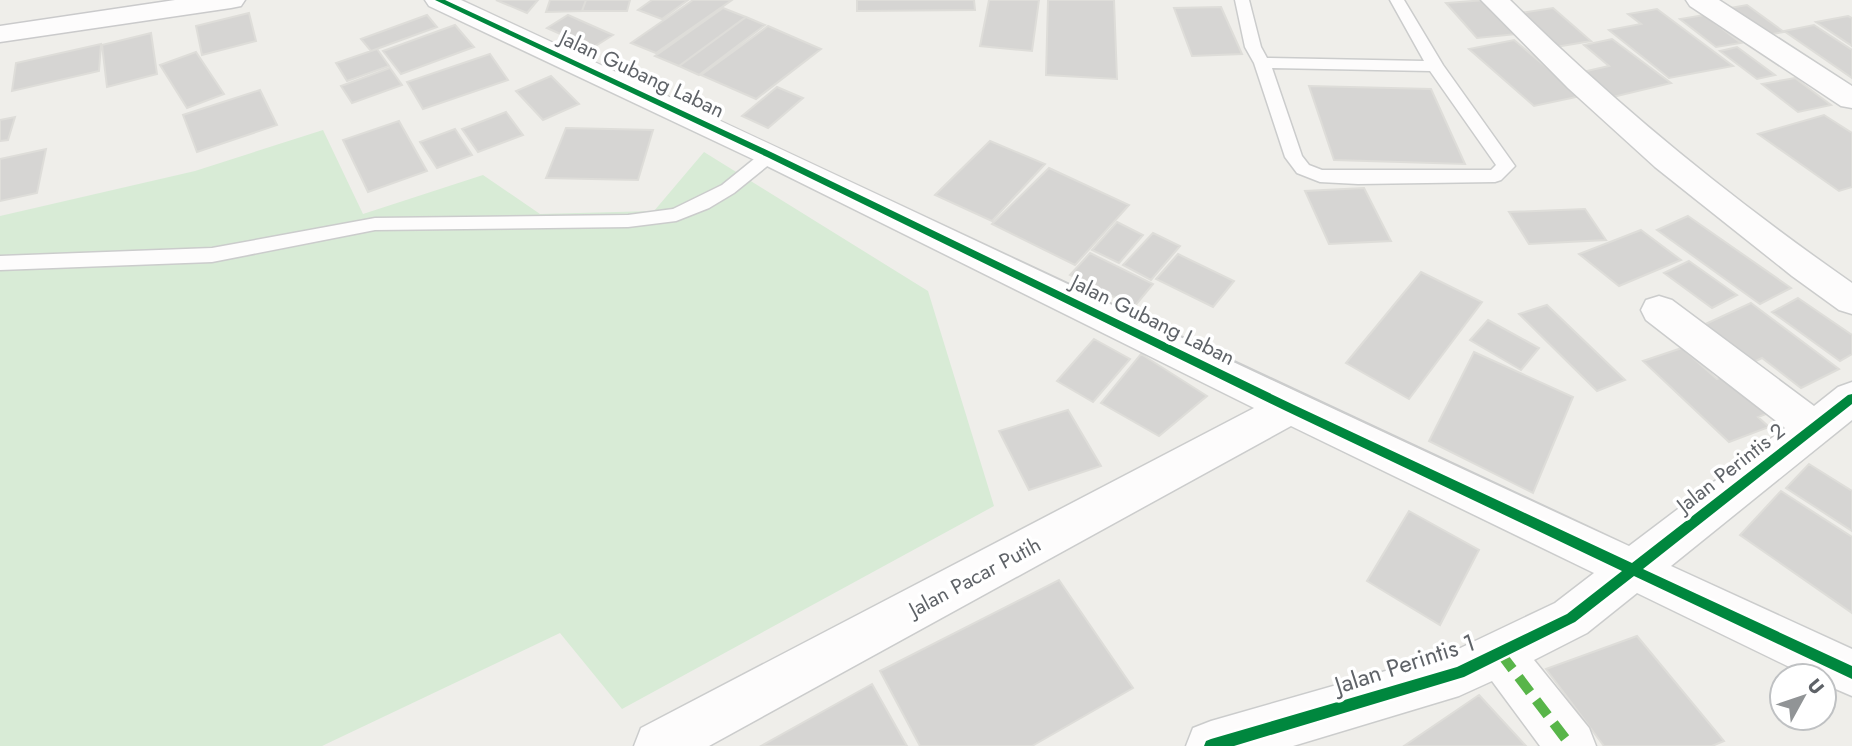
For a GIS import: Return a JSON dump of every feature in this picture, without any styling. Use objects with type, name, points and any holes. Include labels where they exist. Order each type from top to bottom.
[{"type":"street","points":[[0,34],[231,0]]},
{"type":"street","name":"Jalan Gubang Laban","points":[[439,0],[770,156],[1290,408],[1852,673]]},
{"type":"street","points":[[1495,0],[1543,50],[1614,116],[1768,243],[1852,301]]},
{"type":"street","points":[[1700,0],[1852,99]]},
{"type":"street","points":[[1659,310],[1814,427]]},
{"type":"street","name":"Jalan Perintis 2","points":[[1633,569],[1852,398]]},
{"type":"street","name":"Jalan Pacar Putih","points":[[659,746],[1290,408]]},
{"type":"street","name":"Jalan Perintis 1","points":[[1211,746],[1459,673],[1571,618],[1633,569]]},
{"type":"street","points":[[1501,654],[1571,746]]},
{"type":"lane","points":[[1242,0],[1253,47],[1262,63],[1294,156],[1303,169],[1311,173],[1358,178],[1495,176],[1506,166],[1435,66],[1397,0]]},
{"type":"lane","points":[[1262,63],[1435,66]]},
{"type":"lane","points":[[0,263],[212,255],[375,224],[628,221],[676,215],[703,204],[728,189],[770,156]]},
{"type":"green space","points":[[323,130],[363,214],[483,175],[540,214],[654,211],[704,152],[928,291],[994,506],[622,709],[560,633],[322,746],[0,746],[0,216],[195,171]]},
{"type":"building","points":[[496,0],[538,0],[527,13]]},
{"type":"building","points":[[550,0],[586,0],[582,11],[546,12]]},
{"type":"building","points":[[586,0],[630,0],[627,11],[582,11]]},
{"type":"building","points":[[652,0],[688,0],[662,19],[638,10]]},
{"type":"building","points":[[693,0],[732,0],[656,53],[631,43]]},
{"type":"building","points":[[857,0],[974,0],[975,10],[857,11]]},
{"type":"building","points":[[989,0],[1039,0],[1032,51],[980,46]]},
{"type":"building","points":[[1048,0],[1114,0],[1117,79],[1046,75]]},
{"type":"building","points":[[1486,0],[1517,34],[1477,38],[1446,3]]},
{"type":"building","points":[[1747,5],[1784,32],[1760,36],[1724,9]]},
{"type":"building","points":[[1221,7],[1242,54],[1192,56],[1174,8]]},
{"type":"building","points":[[723,8],[746,17],[679,66],[655,56]]},
{"type":"building","points":[[1553,8],[1591,41],[1556,47],[1520,13]]},
{"type":"building","points":[[1657,9],[1733,66],[1669,78],[1609,30],[1641,24],[1628,14]]},
{"type":"building","points":[[249,13],[256,41],[202,55],[196,26]]},
{"type":"building","points":[[427,15],[437,27],[371,51],[361,39]]},
{"type":"building","points":[[568,15],[613,35],[592,48],[547,28]]},
{"type":"building","points":[[1704,15],[1741,43],[1716,47],[1680,19]]},
{"type":"building","points":[[1848,16],[1852,18],[1852,46],[1816,22]]},
{"type":"building","points":[[746,17],[765,25],[699,75],[679,66]]},
{"type":"building","points":[[455,25],[474,47],[401,74],[383,51]]},
{"type":"building","points":[[1814,25],[1852,50],[1852,78],[1784,31]]},
{"type":"building","points":[[768,26],[821,49],[756,99],[701,75]]},
{"type":"building","points":[[151,33],[157,74],[107,87],[102,45]]},
{"type":"building","points":[[1612,39],[1671,83],[1609,98],[1578,73],[1609,66],[1584,45]]},
{"type":"building","points":[[1514,40],[1581,96],[1534,106],[1469,49]]},
{"type":"building","points":[[101,44],[99,71],[12,91],[16,63]]},
{"type":"building","points":[[1737,47],[1775,75],[1757,79],[1720,51]]},
{"type":"building","points":[[377,49],[389,66],[347,81],[336,63]]},
{"type":"building","points":[[196,52],[224,94],[187,108],[160,65]]},
{"type":"building","points":[[490,54],[508,80],[423,109],[407,82]]},
{"type":"building","points":[[390,68],[402,85],[352,103],[341,86]]},
{"type":"building","points":[[551,76],[579,104],[543,120],[516,91]]},
{"type":"building","points":[[1795,78],[1831,105],[1798,112],[1762,84]]},
{"type":"building","points":[[1309,86],[1431,89],[1465,164],[1334,160]]},
{"type":"building","points":[[777,87],[803,98],[768,128],[742,116]]},
{"type":"building","points":[[260,90],[277,125],[197,152],[183,115]]},
{"type":"building","points":[[506,112],[523,135],[478,152],[462,129]]},
{"type":"building","points":[[1824,115],[1852,133],[1852,187],[1839,191],[1758,134]]},
{"type":"building","points":[[15,117],[8,140],[0,141],[0,120]]},
{"type":"building","points":[[399,121],[427,171],[368,192],[343,140]]},
{"type":"building","points":[[566,128],[653,130],[638,180],[546,178]]},
{"type":"building","points":[[455,129],[472,155],[437,168],[420,142]]},
{"type":"building","points":[[990,141],[1045,164],[992,221],[935,195]]},
{"type":"building","points":[[46,149],[37,193],[0,201],[0,159]]},
{"type":"building","points":[[1049,168],[1129,205],[1075,265],[992,224]]},
{"type":"building","points":[[1364,188],[1391,241],[1329,244],[1305,191]]},
{"type":"building","points":[[1585,209],[1606,240],[1529,244],[1509,212]]},
{"type":"building","points":[[1688,216],[1791,288],[1760,304],[1657,230]]},
{"type":"building","points":[[1117,222],[1143,235],[1119,263],[1092,250]]},
{"type":"building","points":[[1641,230],[1681,260],[1619,286],[1579,254]]},
{"type":"building","points":[[1153,233],[1180,246],[1151,280],[1123,265]]},
{"type":"building","points":[[1090,253],[1153,284],[1134,307],[1070,275]]},
{"type":"building","points":[[1178,254],[1234,281],[1213,307],[1156,279]]},
{"type":"building","points":[[1689,261],[1737,295],[1712,308],[1664,273]]},
{"type":"building","points":[[1421,272],[1482,302],[1409,399],[1346,363]]},
{"type":"building","points":[[1798,298],[1852,335],[1852,354],[1840,361],[1772,312]]},
{"type":"building","points":[[1751,303],[1839,369],[1801,388],[1762,358],[1747,365],[1699,327]]},
{"type":"building","points":[[1547,305],[1625,380],[1597,391],[1519,314]]},
{"type":"building","points":[[1488,320],[1539,348],[1521,370],[1470,340]]},
{"type":"building","points":[[1094,339],[1130,359],[1093,402],[1057,381]]},
{"type":"building","points":[[1682,348],[1717,379],[1727,375],[1769,413],[1758,417],[1769,427],[1729,442],[1643,361]]},
{"type":"building","points":[[1474,352],[1573,397],[1533,493],[1429,441]]},
{"type":"building","points":[[1141,354],[1207,396],[1159,436],[1101,403]]},
{"type":"building","points":[[1068,410],[1101,466],[1029,490],[999,431]]},
{"type":"building","points":[[1809,464],[1852,491],[1852,531],[1786,488]]},
{"type":"building","points":[[1781,491],[1852,537],[1852,613],[1740,535]]},
{"type":"building","points":[[1409,511],[1479,550],[1440,625],[1367,581]]},
{"type":"building","points":[[1059,580],[1133,688],[1032,746],[920,746],[880,671]]},
{"type":"building","points":[[1637,636],[1724,741],[1712,746],[1604,746],[1546,669]]},
{"type":"building","points":[[872,684],[907,746],[761,746]]},
{"type":"building","points":[[1479,695],[1526,746],[1404,746]]},
{"type":"marked path","points":[[1501,654],[1571,746]]},
{"type":"cycle path","points":[[439,0],[770,155],[1290,408],[1852,673]]},
{"type":"cycle path","points":[[1211,746],[1459,673],[1571,618],[1852,398]]}]
